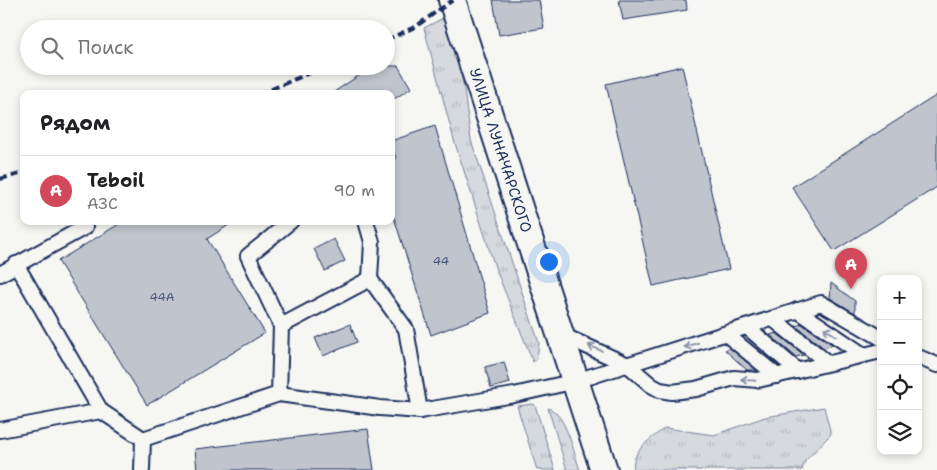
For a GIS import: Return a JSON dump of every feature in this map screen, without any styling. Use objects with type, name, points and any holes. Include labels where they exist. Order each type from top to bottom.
[{"type":"street","name":"УЛИЦА ЛУНАЧАРСКОГО","points":[[452,0],[604,470]]},
{"type":"lane","points":[[279,394],[281,326],[248,256],[286,225]]},
{"type":"lane","points":[[367,225],[372,242],[370,280],[406,329],[420,411]]},
{"type":"lane","points":[[0,274],[85,227]]},
{"type":"lane","points":[[16,264],[101,411],[143,439]]},
{"type":"lane","points":[[281,326],[370,280]]},
{"type":"lane","points":[[143,439],[279,394],[380,408],[420,411],[514,395],[576,381],[821,302],[877,336]]},
{"type":"lane","points":[[797,310],[862,354]]},
{"type":"lane","points":[[773,319],[828,363]]},
{"type":"lane","points":[[747,327],[798,371]]},
{"type":"lane","points":[[560,334],[628,365],[651,385],[660,390],[672,392],[696,389],[734,378],[758,380],[877,352]]},
{"type":"lane","points":[[726,334],[777,376]]},
{"type":"lane","points":[[922,359],[937,365]]},
{"type":"lane","points":[[0,430],[101,411]]},
{"type":"lane","points":[[142,470],[143,439]]},
{"type":"green space","points":[[443,18],[462,76],[471,140],[539,343],[537,359],[533,362],[495,267],[454,140],[424,28]]},
{"type":"green space","points":[[535,405],[555,470],[537,470],[517,406]]},
{"type":"green space","points":[[824,407],[831,434],[805,461],[802,470],[634,470],[635,457],[639,451],[648,441],[665,428],[714,435],[765,417]]},
{"type":"green space","points":[[548,408],[554,411],[560,418],[572,445],[580,470],[567,470]]},
{"type":"building","points":[[493,0],[539,0],[544,28],[499,35]]},
{"type":"building","points":[[619,0],[686,0],[687,10],[623,20]]},
{"type":"building","points":[[395,66],[398,66],[411,88],[395,98],[395,90],[337,90],[360,75],[395,75]]},
{"type":"building","points":[[682,66],[729,269],[653,286],[606,84]]},
{"type":"building","points":[[937,95],[937,187],[834,251],[792,187]]},
{"type":"building","points":[[435,126],[490,313],[431,335],[395,221],[395,140]]},
{"type":"building","points":[[117,225],[229,225],[207,239],[265,333],[147,405],[58,261]]},
{"type":"building","points":[[334,239],[345,261],[325,271],[314,249]]},
{"type":"building","points":[[831,283],[855,301],[855,313],[830,298]]},
{"type":"building","points":[[350,324],[357,342],[323,356],[315,338]]},
{"type":"building","points":[[802,324],[833,345],[824,348],[796,326]]},
{"type":"building","points":[[776,333],[804,355],[796,357],[770,335]]},
{"type":"building","points":[[730,348],[757,370],[747,370],[725,350]]},
{"type":"building","points":[[504,362],[510,383],[491,388],[485,367]]},
{"type":"building","points":[[368,429],[374,470],[197,470],[195,449]]},
{"type":"railway","points":[[395,36],[415,27],[453,0]]},
{"type":"railway","points":[[269,90],[305,75]]},
{"type":"railway","points":[[0,179],[20,174]]},
{"type":"place","name":"Teboil","points":[[851,289]]}]
